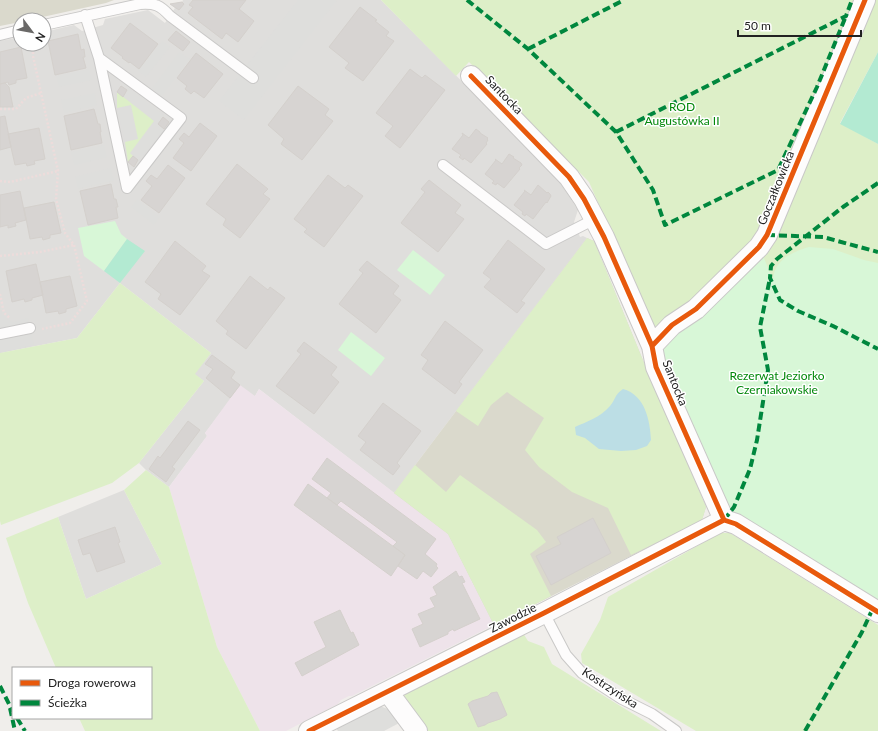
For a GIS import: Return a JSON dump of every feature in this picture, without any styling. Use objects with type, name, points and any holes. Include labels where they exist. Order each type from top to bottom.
[{"type":"street","name":"Goczałkowicka","points":[[652,346],[672,325],[696,309],[760,247],[767,235],[865,0]]},
{"type":"street","name":"Santocka","points":[[471,76],[569,177],[584,199],[595,219],[652,346],[656,367],[724,520]]},
{"type":"street","points":[[724,520],[736,524],[878,612]]},
{"type":"street","name":"Zawodzie","points":[[309,731],[544,613],[724,520]]},
{"type":"street","points":[[388,692],[417,731]]},
{"type":"lane","points":[[52,22],[151,3],[162,7],[170,16],[253,78]]},
{"type":"lane","points":[[85,15],[99,58],[127,188],[182,118],[99,58]]},
{"type":"lane","points":[[0,35],[12,32]]},
{"type":"lane","points":[[443,165],[546,244],[595,219]]},
{"type":"lane","points":[[0,334],[32,329]]},
{"type":"lane","name":"Kostrzyńska","points":[[544,613],[566,655],[582,673],[622,699],[652,714],[676,731]]},
{"type":"path","points":[[32,329],[70,323],[87,301],[74,245],[65,233],[56,199],[58,171],[33,52]]},
{"type":"path","points":[[0,109],[16,109],[26,98],[41,93]]},
{"type":"path","points":[[0,181],[10,182],[58,171]]},
{"type":"path","points":[[0,256],[40,252],[74,245]]},
{"type":"path","points":[[0,294],[4,313],[10,318],[16,319]]},
{"type":"shaded area","points":[[0,0],[114,0],[52,15],[52,12],[12,12],[12,24],[0,26]]},
{"type":"shaded area","points":[[183,0],[381,0],[538,158],[561,184],[578,210],[574,222],[580,237],[583,236],[587,238],[394,493],[259,389],[255,396],[231,399],[205,433],[207,436],[169,487],[146,470],[139,463],[204,381],[194,374],[211,353],[120,283],[77,338],[0,353],[0,41],[12,39],[12,52],[52,52],[52,30],[74,25],[82,31],[103,25],[105,19],[148,10],[165,23],[175,8],[170,4],[182,2]]},
{"type":"shaded area","points":[[298,0],[337,0],[244,120],[219,101]]},
{"type":"shaded area","points":[[162,41],[170,47],[146,77],[138,71]]},
{"type":"shaded area","points":[[179,52],[190,59],[162,96],[152,88]]},
{"type":"shaded area","points":[[89,69],[92,80],[59,87],[56,76]]},
{"type":"shaded area","points":[[129,88],[164,115],[158,124],[164,129],[139,161],[129,153],[154,121],[123,97]]},
{"type":"shaded area","points":[[95,93],[97,105],[64,113],[61,100]]},
{"type":"shaded area","points":[[131,105],[138,139],[125,142],[117,108]]},
{"type":"shaded area","points":[[104,145],[107,157],[74,165],[71,152]]},
{"type":"shaded area","points":[[111,168],[114,181],[78,189],[75,177]]},
{"type":"shaded area","points":[[137,199],[160,217],[154,225],[131,207]]},
{"type":"shaded area","points":[[587,238],[594,241],[647,370],[706,507],[702,520],[494,625],[448,534],[394,493]]},
{"type":"shaded area","points":[[0,305],[2,314],[13,322],[28,318],[34,345],[0,353]]},
{"type":"shaded area","points":[[240,385],[255,396],[259,389],[448,534],[494,625],[352,696],[341,700],[338,704],[286,731],[260,731],[217,647],[169,487],[207,436],[205,433]]},
{"type":"shaded area","points":[[124,490],[162,564],[86,599],[58,517]]},
{"type":"shaded area","points":[[380,706],[390,710],[403,721],[384,731],[338,731],[336,728]]},
{"type":"green space","name":"ROD Augustówka II","points":[[381,0],[858,0],[844,35],[782,170],[758,236],[697,301],[653,328],[589,182],[469,62],[456,76]]},
{"type":"green space","points":[[876,0],[878,0],[878,52],[840,123],[878,144],[878,269],[731,504],[761,260],[770,249],[866,17]]},
{"type":"green space","points":[[878,52],[878,144],[840,124]]},
{"type":"green space","points":[[117,92],[154,121],[130,153],[133,156],[128,162],[125,142],[138,139],[131,105],[117,108]]},
{"type":"green space","points":[[115,221],[121,234],[127,239],[104,271],[84,256],[78,228]]},
{"type":"green space","points":[[587,238],[594,241],[647,370],[706,507],[702,520],[631,555],[608,508],[572,492],[539,467],[525,450],[544,418],[507,392],[491,405],[478,426],[456,411]]},
{"type":"green space","points":[[127,239],[145,251],[120,283],[104,271]]},
{"type":"green space","name":"Rezerwat Jeziorko Czerniakowskie","points":[[809,247],[833,249],[864,260],[878,263],[878,614],[723,517],[666,379],[662,349],[761,251],[773,280],[774,273],[780,262],[790,254]]},
{"type":"green space","points":[[413,250],[445,275],[430,295],[397,270]]},
{"type":"green space","points":[[120,283],[211,353],[195,374],[204,381],[139,463],[112,483],[1,525],[0,353],[77,338]]},
{"type":"green space","points":[[351,332],[385,358],[371,376],[338,350]]},
{"type":"green space","points":[[415,465],[446,492],[460,475],[537,530],[546,542],[530,554],[551,596],[494,625],[448,534],[394,493]]},
{"type":"green space","points":[[146,470],[169,487],[217,647],[260,731],[85,731],[79,719],[152,719],[152,667],[56,667],[28,603],[6,538],[58,517],[86,599],[162,564],[124,490]]},
{"type":"green space","points":[[720,533],[730,533],[878,625],[878,731],[696,731],[582,663],[581,654],[600,620],[608,597]]},
{"type":"green space","points":[[523,633],[528,641],[544,647],[552,664],[661,731],[427,731],[404,695]]},
{"type":"water","points":[[623,389],[637,397],[645,409],[648,417],[651,440],[647,446],[636,450],[621,451],[599,449],[585,438],[576,435],[575,427],[593,419],[606,410],[618,393]]},
{"type":"building","points":[[193,0],[246,0],[239,9],[254,21],[238,42],[226,33],[222,39],[188,13],[193,7],[189,5]]},
{"type":"building","points":[[182,2],[184,4],[179,10],[170,4]]},
{"type":"building","points":[[360,7],[377,20],[375,21],[389,32],[386,36],[394,41],[363,81],[345,68],[349,63],[329,47]]},
{"type":"building","points":[[130,23],[158,44],[139,69],[122,58],[123,57],[111,48]]},
{"type":"building","points":[[176,31],[190,42],[183,51],[168,40]]},
{"type":"building","points":[[78,34],[81,50],[84,49],[85,57],[83,57],[86,68],[55,75],[50,52],[52,52],[52,40]]},
{"type":"building","points":[[12,49],[12,52],[22,52],[27,78],[16,80],[16,83],[9,85],[8,82],[0,84],[0,52]]},
{"type":"building","points":[[196,53],[223,74],[204,98],[194,91],[191,94],[185,89],[187,86],[177,78]]},
{"type":"building","points":[[410,69],[422,78],[425,75],[445,90],[400,148],[385,136],[393,126],[376,113]]},
{"type":"building","points":[[5,83],[9,87],[13,107],[0,107],[0,84]]},
{"type":"building","points":[[121,86],[127,90],[123,97],[117,92]]},
{"type":"building","points":[[298,86],[329,109],[325,115],[333,121],[302,160],[281,144],[284,139],[268,125]]},
{"type":"building","points":[[94,109],[98,124],[100,124],[102,143],[71,150],[64,116]]},
{"type":"building","points":[[5,116],[11,147],[0,150],[0,117]]},
{"type":"building","points":[[163,117],[169,122],[164,129],[158,124]]},
{"type":"building","points":[[200,123],[217,136],[191,171],[173,158],[184,143],[179,139],[184,133],[189,137]]},
{"type":"building","points":[[39,128],[45,159],[34,161],[35,164],[27,166],[26,163],[15,165],[8,134]]},
{"type":"building","points":[[476,129],[488,138],[488,140],[486,143],[487,144],[471,163],[464,158],[463,160],[459,157],[461,155],[452,149],[463,135],[462,133],[469,138]]},
{"type":"building","points":[[509,154],[522,165],[504,188],[497,183],[496,185],[492,183],[494,181],[485,174],[496,160],[495,159],[502,164]]},
{"type":"building","points":[[133,156],[138,160],[134,167],[128,162]]},
{"type":"building","points":[[237,164],[268,189],[263,194],[270,199],[240,238],[223,225],[226,219],[206,204]]},
{"type":"building","points":[[168,165],[185,178],[159,213],[141,200],[152,186],[146,181],[151,175],[157,179]]},
{"type":"building","points":[[328,175],[345,188],[348,185],[363,196],[324,247],[304,232],[307,229],[294,219]]},
{"type":"building","points":[[429,180],[461,205],[455,213],[464,219],[438,252],[401,223],[425,192],[421,189]]},
{"type":"building","points":[[111,184],[114,199],[116,199],[118,207],[116,207],[118,218],[88,225],[80,191]]},
{"type":"building","points":[[538,185],[551,196],[533,219],[526,214],[525,216],[522,214],[523,212],[514,205],[525,191],[524,190],[531,195]]},
{"type":"building","points":[[20,191],[26,220],[15,223],[16,226],[8,228],[8,225],[0,227],[0,195]]},
{"type":"building","points":[[54,202],[61,233],[50,235],[50,238],[43,240],[42,237],[30,239],[24,208]]},
{"type":"building","points":[[508,240],[545,269],[521,301],[525,303],[517,313],[484,287],[491,279],[483,273]]},
{"type":"building","points":[[175,241],[206,266],[202,271],[210,276],[180,315],[158,299],[161,294],[145,282]]},
{"type":"building","points":[[367,261],[399,286],[393,294],[401,300],[376,333],[339,304],[363,273],[359,270]]},
{"type":"building","points":[[36,264],[43,295],[25,302],[24,299],[12,302],[6,271]]},
{"type":"building","points":[[70,276],[77,306],[66,309],[66,312],[59,314],[58,311],[46,313],[40,282]]},
{"type":"building","points":[[250,276],[268,290],[270,287],[285,298],[246,349],[226,334],[228,331],[216,321]]},
{"type":"building","points":[[445,321],[483,350],[459,382],[462,384],[455,394],[422,369],[428,360],[421,355]]},
{"type":"building","points":[[304,342],[337,367],[331,375],[339,382],[314,414],[276,386],[301,354],[297,351]]},
{"type":"building","points":[[212,355],[235,372],[231,378],[240,385],[230,398],[206,378],[213,369],[205,364]]},
{"type":"building","points":[[383,403],[421,431],[397,463],[400,466],[393,475],[360,450],[366,442],[358,436]]},
{"type":"building","points":[[188,421],[200,430],[172,467],[175,469],[166,482],[149,469],[158,456],[160,458]]},
{"type":"building","points":[[327,458],[436,539],[425,554],[437,564],[436,566],[438,568],[431,577],[423,571],[417,579],[398,566],[405,555],[393,546],[397,542],[341,501],[337,505],[327,498],[331,493],[312,479]]},
{"type":"building","points":[[308,484],[405,555],[391,576],[294,505]]},
{"type":"building","points":[[593,518],[611,553],[551,585],[536,556],[561,544],[557,537]]},
{"type":"building","points":[[115,527],[120,542],[118,543],[125,562],[97,572],[90,553],[83,555],[78,540]]},
{"type":"building","points":[[456,571],[459,577],[462,576],[465,582],[462,583],[480,619],[454,631],[453,629],[448,632],[448,634],[420,647],[412,629],[423,624],[418,614],[435,607],[430,598],[437,595],[433,587]]},
{"type":"building","points":[[340,610],[351,633],[353,632],[359,645],[302,676],[295,663],[326,647],[314,622]]},
{"type":"building","points":[[497,692],[507,715],[478,727],[468,704],[472,701],[488,696],[491,693]]},
{"type":"marked path","points":[[467,0],[528,49],[616,132],[653,190],[665,225],[778,170],[817,87],[846,16]]},
{"type":"marked path","points":[[528,49],[624,0]]},
{"type":"marked path","points":[[616,132],[846,16],[852,0]]},
{"type":"marked path","points":[[878,183],[843,207],[777,259],[771,266],[770,278],[780,300],[798,311],[833,326],[878,349]]},
{"type":"marked path","points":[[767,235],[823,237],[878,252]]},
{"type":"marked path","points":[[724,520],[734,507],[750,469],[757,440],[768,370],[760,327],[770,278]]},
{"type":"marked path","points":[[805,731],[862,632],[873,608]]},
{"type":"marked path","points":[[0,686],[12,710]]},
{"type":"marked path","points":[[10,708],[12,717]]},
{"type":"marked path","points":[[12,719],[15,731]]},
{"type":"marked path","points":[[18,719],[25,731]]},
{"type":"cycle path","points":[[652,346],[672,325],[696,309],[759,247],[767,235],[865,0]]},
{"type":"cycle path","points":[[471,76],[569,177],[584,199],[604,237],[652,346],[656,367],[724,520],[736,524],[878,612]]},
{"type":"cycle path","points":[[309,731],[544,613],[724,520]]}]
